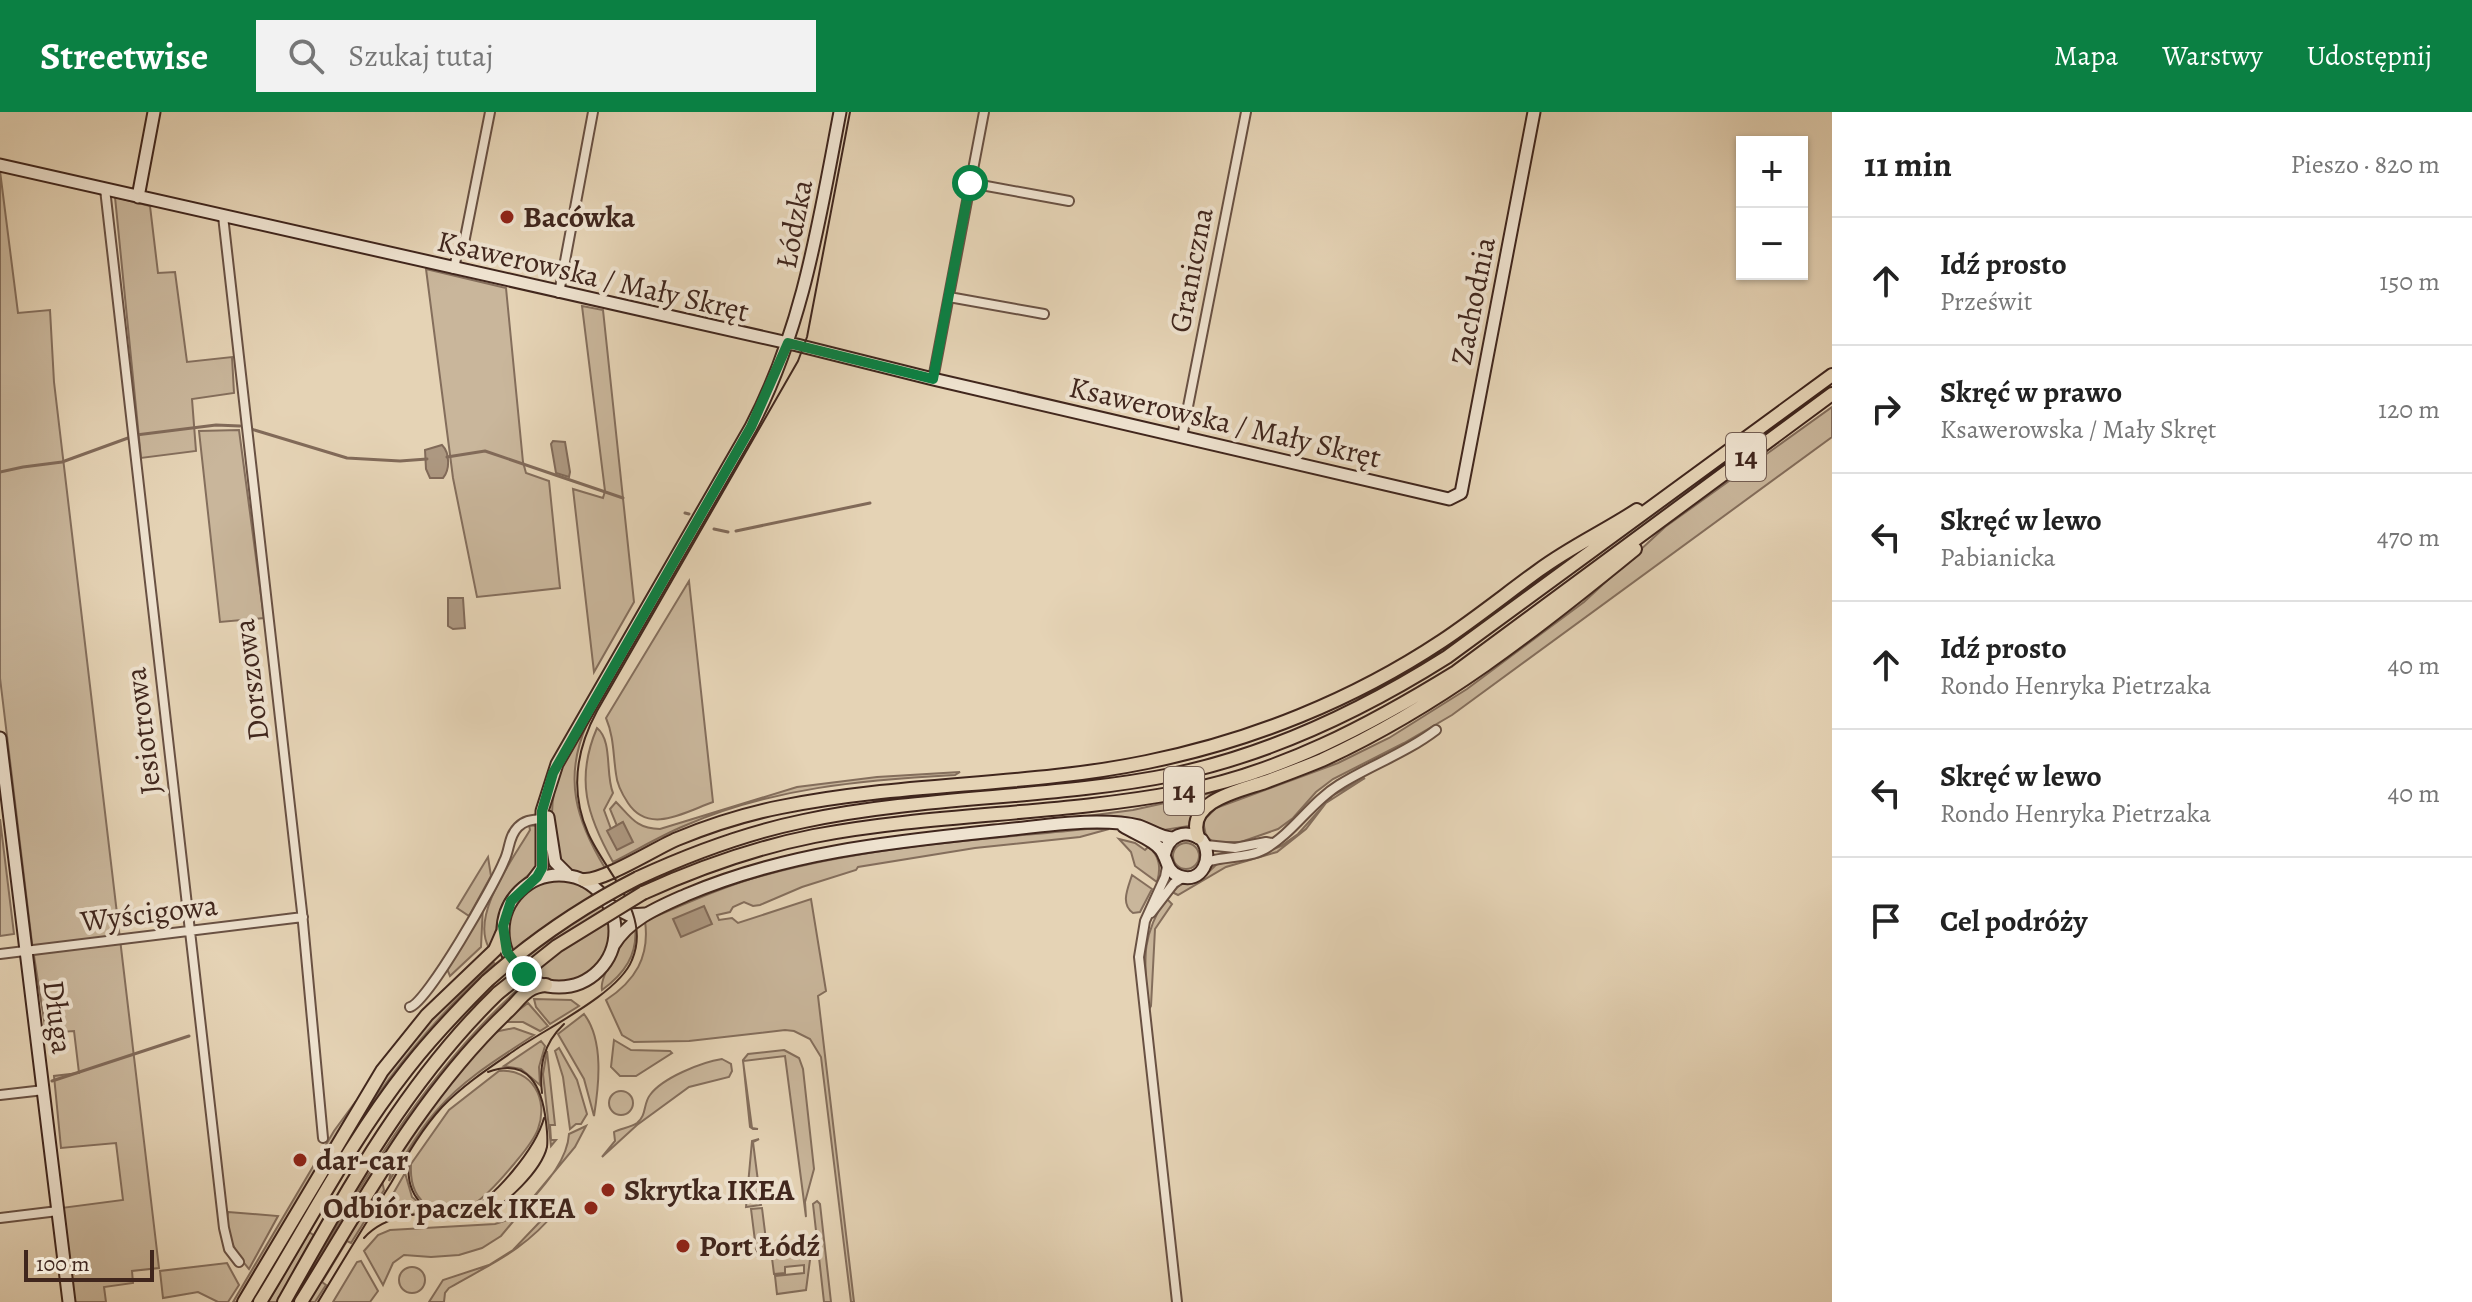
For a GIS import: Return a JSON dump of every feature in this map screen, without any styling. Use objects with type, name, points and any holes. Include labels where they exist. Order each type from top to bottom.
[{"type":"main road","name":"14","points":[[260,1302],[399,1080],[442,1027],[487,981],[523,950],[567,919],[638,878],[712,847],[806,821],[858,812],[1138,781],[1218,764],[1297,738],[1382,697],[1447,657],[1832,375]]},
{"type":"main road","name":"14","points":[[284,1302],[354,1180],[402,1105],[452,1040],[498,993],[569,937],[643,893],[733,857],[813,837],[890,825],[1085,806],[1183,791],[1304,754],[1393,711],[1456,672],[1832,394]]},
{"type":"main road","points":[[584,880],[596,879],[693,833],[782,806],[852,796],[1067,776],[1178,756],[1247,736],[1318,708],[1379,679],[1440,643],[1539,569],[1646,503],[1665,497]]},
{"type":"main road","points":[[1202,841],[1196,827],[1200,815],[1217,799],[1361,742],[1448,692],[1552,618],[1651,535],[1660,520]]},
{"type":"main road","points":[[244,1302],[382,1071],[427,1015],[495,950],[502,934]]},
{"type":"main road","points":[[301,1302],[432,1095],[470,1048],[524,993],[533,987],[546,985]]},
{"type":"street","points":[[138,197],[154,112]]},
{"type":"street","points":[[454,269],[457,254],[464,243],[490,112]]},
{"type":"street","points":[[559,293],[593,112]]},
{"type":"street","name":"Łódzka","points":[[533,880],[543,864],[543,804],[562,753],[751,427],[788,343],[806,287],[840,112]]},
{"type":"street","points":[[933,379],[984,112]]},
{"type":"street","name":"Graniczna","points":[[1182,437],[1246,112]]},
{"type":"street","name":"Zachodnia","points":[[1456,498],[1461,493],[1534,112]]},
{"type":"street","name":"Ksawerowska / Mały Skręt","points":[[0,165],[788,343],[1449,499],[1456,498]]},
{"type":"street","points":[[970,183],[1069,201]]},
{"type":"street","name":"Jesiotrowa","points":[[105,189],[224,1228],[229,1249],[239,1262]]},
{"type":"street","name":"Dorszowa","points":[[223,216],[303,917],[323,1138]]},
{"type":"street","points":[[949,297],[1044,314]]},
{"type":"street","points":[[1119,824],[1157,846],[1174,874],[1195,876],[1210,861],[1257,852],[1272,843],[1296,826],[1318,801],[1338,785],[1420,742],[1436,730]]},
{"type":"street","name":"Długa","points":[[0,738],[69,1302]]},
{"type":"street","points":[[548,789],[551,847],[556,865],[567,874]]},
{"type":"street","points":[[410,1007],[417,1005],[441,972],[504,862],[516,829],[524,822],[541,819]]},
{"type":"street","points":[[613,946],[615,921],[609,905],[600,892],[584,880],[567,874],[553,874],[533,880],[511,901],[504,918],[502,934],[507,952],[517,967],[531,979],[546,985],[568,987],[590,978],[603,966],[626,929],[645,914],[727,879],[837,850],[1069,824],[1137,826],[1163,837],[1188,834],[1202,841],[1235,848],[1272,843]]},
{"type":"street","points":[[1173,838],[1167,846],[1165,877],[1149,907],[1142,932],[1139,967],[1177,1302]]},
{"type":"street","points":[[1202,841],[1208,855],[1206,865]]},
{"type":"street","points":[[1142,932],[1154,908],[1174,883],[1184,877]]},
{"type":"street","points":[[609,905],[629,915],[645,914]]},
{"type":"street","name":"Wyścigowa","points":[[0,954],[303,917]]},
{"type":"street","points":[[0,1095],[44,1090]]},
{"type":"street","points":[[0,1218],[58,1211]]},
{"type":"shaded area","points":[[0,171],[18,313],[50,310],[54,382],[159,1268],[132,1271],[133,1283],[104,1287],[106,1302],[74,1302],[61,1208],[123,1200],[116,1143],[61,1148],[54,1076],[79,1073],[74,1031],[46,1033],[0,678]]},
{"type":"shaded area","points":[[115,197],[150,206],[158,273],[175,272],[187,362],[232,357],[234,393],[192,399],[196,451],[141,458]]},
{"type":"shaded area","points":[[426,269],[506,288],[523,462],[526,473],[549,481],[560,588],[477,597],[453,478]]},
{"type":"shaded area","points":[[582,306],[603,310],[634,602],[594,672],[573,489],[603,498],[605,491]]},
{"type":"shaded area","points":[[1832,407],[1832,437],[1452,715],[1333,779],[1278,829],[1241,842],[1213,842],[1206,836],[1203,821],[1216,808],[1338,763],[1389,738],[1467,689],[1584,602],[1665,527]]},
{"type":"shaded area","points":[[239,430],[264,618],[220,622],[199,431]]},
{"type":"shaded area","points":[[553,441],[565,442],[569,477],[556,473]]},
{"type":"shaded area","points":[[442,445],[448,457],[447,471],[443,478],[430,478],[425,450]]},
{"type":"shaded area","points":[[689,581],[713,802],[668,818],[646,818],[628,803],[619,786],[606,718]]},
{"type":"shaded area","points":[[448,598],[463,598],[465,628],[448,626]]},
{"type":"shaded area","points":[[587,724],[576,763],[576,798],[587,833],[605,868],[588,873],[577,872],[560,863],[552,818],[561,768],[572,743]]},
{"type":"shaded area","points":[[597,728],[607,749],[613,793],[604,810],[611,829],[617,825],[610,809],[616,802],[639,824],[660,829],[797,787],[877,777],[960,772],[955,775],[852,783],[783,794],[684,826],[613,862],[596,829],[587,797],[587,764]]},
{"type":"shaded area","points":[[1365,778],[1326,803],[1306,829],[1277,852],[1226,867],[1178,895],[1172,892],[1181,884],[1201,879],[1217,864],[1251,858],[1281,846],[1298,834],[1333,795]]},
{"type":"shaded area","points":[[1224,790],[1199,811],[1189,826],[1164,830],[1130,818],[1111,816],[1064,819],[1133,810]]},
{"type":"shaded area","points":[[0,819],[14,934],[0,936]]},
{"type":"shaded area","points":[[623,822],[633,842],[617,850],[607,831]]},
{"type":"shaded area","points":[[529,825],[536,826],[540,843],[537,866],[508,894],[489,948],[485,920],[489,904],[530,830]]},
{"type":"shaded area","points":[[1109,829],[1080,837],[975,848],[858,867],[760,905],[744,902],[730,912],[717,915],[719,920],[732,918],[738,923],[811,899],[826,991],[818,996],[854,1302],[851,1302],[821,1057],[810,1039],[785,1030],[689,1041],[634,1042],[622,1035],[606,1000],[625,985],[643,957],[645,921],[735,884],[805,865],[925,845]]},
{"type":"shaded area","points":[[1119,839],[1152,850],[1158,863],[1157,882],[1135,866],[1131,852]]},
{"type":"shaded area","points":[[1186,843],[1195,847],[1199,856],[1195,865],[1186,869],[1177,865],[1173,856],[1177,847]]},
{"type":"shaded area","points":[[488,857],[491,876],[469,916],[457,908]]},
{"type":"shaded area","points":[[1132,875],[1152,889],[1140,912],[1133,913],[1126,900]]},
{"type":"shaded area","points":[[559,880],[578,884],[595,895],[606,912],[610,931],[606,950],[595,967],[578,978],[559,982],[540,978],[523,967],[512,950],[508,931],[512,912],[523,895],[540,884]]},
{"type":"shaded area","points":[[1166,898],[1172,904],[1155,929],[1151,1006],[1148,1011],[1146,952],[1151,927]]},
{"type":"shaded area","points":[[483,906],[481,947],[450,976],[447,969]]},
{"type":"shaded area","points":[[704,906],[712,924],[681,937],[673,919]]},
{"type":"shaded area","points":[[635,927],[634,946],[628,963],[602,990],[608,967]]},
{"type":"shaded area","points":[[491,960],[494,963],[432,1026],[378,1094],[251,1302],[380,1084],[438,1011]]},
{"type":"shaded area","points":[[517,990],[520,993],[454,1059],[424,1097],[296,1302],[293,1302],[367,1177],[421,1098],[482,1024]]},
{"type":"shaded area","points":[[534,999],[571,1000],[579,1006],[550,1024],[536,1007]]},
{"type":"shaded area","points":[[528,1003],[548,1026],[540,1031],[523,1022],[503,1022]]},
{"type":"shaded area","points":[[584,1014],[595,1037],[597,1050],[594,1116],[584,1079],[558,1034]]},
{"type":"shaded area","points":[[514,1028],[534,1035],[484,1068],[449,1097],[412,1143],[389,1181],[394,1165],[415,1127],[446,1087],[487,1038]]},
{"type":"shaded area","points":[[614,1040],[631,1050],[672,1053],[636,1076],[620,1076],[611,1067]]},
{"type":"shaded area","points":[[541,1041],[545,1046],[539,1067],[540,1085],[521,1069],[504,1066]]},
{"type":"shaded area","points":[[559,1048],[577,1080],[587,1114],[581,1124],[570,1129],[563,1077],[555,1051]]},
{"type":"shaded area","points":[[784,1050],[799,1058],[803,1069],[814,1169],[805,1202],[806,1217],[785,1056],[743,1061],[748,1054]]},
{"type":"shaded area","points":[[547,1051],[555,1125],[550,1125],[551,1140],[556,1140],[551,1146],[543,1074]]},
{"type":"shaded area","points":[[722,1059],[731,1064],[729,1077],[689,1087],[637,1125],[602,1157],[615,1141],[614,1132],[640,1120],[648,1098],[656,1089],[683,1072]]},
{"type":"shaded area","points":[[743,1064],[752,1128],[758,1129],[753,1129],[750,1127]]},
{"type":"shaded area","points":[[499,1071],[521,1075],[535,1088],[541,1107],[536,1134],[506,1173],[478,1202],[455,1212],[429,1206],[419,1198],[414,1188],[411,1164],[449,1110]]},
{"type":"shaded area","points":[[621,1091],[630,1094],[633,1103],[630,1112],[621,1115],[612,1112],[609,1103],[612,1094]]},
{"type":"shaded area","points":[[356,1101],[238,1302],[233,1302],[334,1131]]},
{"type":"shaded area","points":[[586,1126],[575,1147],[552,1175],[563,1157],[569,1134]]},
{"type":"shaded area","points":[[759,1139],[753,1142],[761,1205],[746,1207],[752,1141]]},
{"type":"shaded area","points":[[405,1173],[412,1197],[431,1213],[411,1214],[399,1205],[393,1194]]},
{"type":"shaded area","points":[[382,1181],[384,1190],[351,1243],[347,1241],[322,1282],[326,1285],[315,1302],[308,1302]]},
{"type":"shaded area","points":[[817,1201],[820,1204],[831,1302],[824,1302],[813,1204]]},
{"type":"shaded area","points":[[554,1207],[557,1210],[545,1224],[520,1246],[494,1263],[449,1288],[444,1302],[429,1302],[443,1280],[489,1265],[513,1250]]},
{"type":"shaded area","points":[[762,1208],[768,1256],[757,1257],[751,1209]]},
{"type":"shaded area","points":[[228,1212],[278,1216],[249,1269],[232,1243]]},
{"type":"shaded area","points":[[517,1217],[501,1236],[482,1248],[459,1255],[404,1255],[393,1263],[383,1285],[364,1251],[378,1235],[390,1230],[495,1224]]},
{"type":"shaded area","points":[[309,1232],[315,1236],[278,1302],[268,1302]]},
{"type":"shaded area","points":[[809,1245],[806,1290],[777,1294],[775,1276],[804,1273],[804,1265],[785,1267],[785,1273],[774,1274],[771,1250]]},
{"type":"shaded area","points":[[361,1261],[378,1291],[370,1302],[333,1302],[357,1262]]},
{"type":"shaded area","points":[[227,1263],[239,1285],[228,1302],[218,1302],[198,1292],[163,1298],[160,1271]]},
{"type":"shaded area","points":[[412,1267],[421,1271],[425,1280],[421,1289],[412,1293],[403,1289],[399,1280],[403,1271]]},
{"type":"waterway","points":[[136,435],[216,425],[240,426]]},
{"type":"waterway","points":[[251,429],[347,458],[427,459]]},
{"type":"waterway","points":[[0,472],[62,462],[128,438]]},
{"type":"waterway","points":[[447,457],[485,451],[623,498]]},
{"type":"waterway","points":[[736,531],[870,503]]},
{"type":"waterway","points":[[685,513],[689,514]]},
{"type":"waterway","points":[[714,529],[728,532]]},
{"type":"waterway","points":[[52,1081],[189,1036]]},
{"type":"tram line","points":[[318,1302],[414,1144],[442,1107],[488,1069],[598,997],[625,972],[632,960],[637,943],[632,910],[582,818],[577,787],[580,756],[597,711],[798,361],[807,337],[850,112]]},
{"type":"tram line","points":[[542,1093],[544,1056],[551,1039],[564,1024]]},
{"type":"tram line","points":[[364,1238],[376,1228],[404,1216],[493,1209],[531,1176],[547,1147],[544,1109],[537,1087],[531,1078],[514,1069],[488,1072]]},
{"type":"tram line","points":[[466,1211],[489,1196],[512,1171],[532,1144],[544,1118]]},
{"type":"tram line","points":[[410,1155],[412,1190],[422,1204],[438,1213]]},
{"type":"place","name":"Bacówka","points":[[507,217]]},
{"type":"place","name":"dar-car","points":[[300,1160]]},
{"type":"place","name":"Skrytka IKEA","points":[[608,1190]]},
{"type":"place","name":"Odbiór paczek IKEA","points":[[591,1208]]},
{"type":"place","name":"Port Łódź","points":[[683,1246]]},
{"type":"route","points":[[524,974],[507,952],[503,926],[511,901],[537,877],[542,868],[542,811],[553,773],[751,427],[788,343],[933,379],[970,183]]}]
